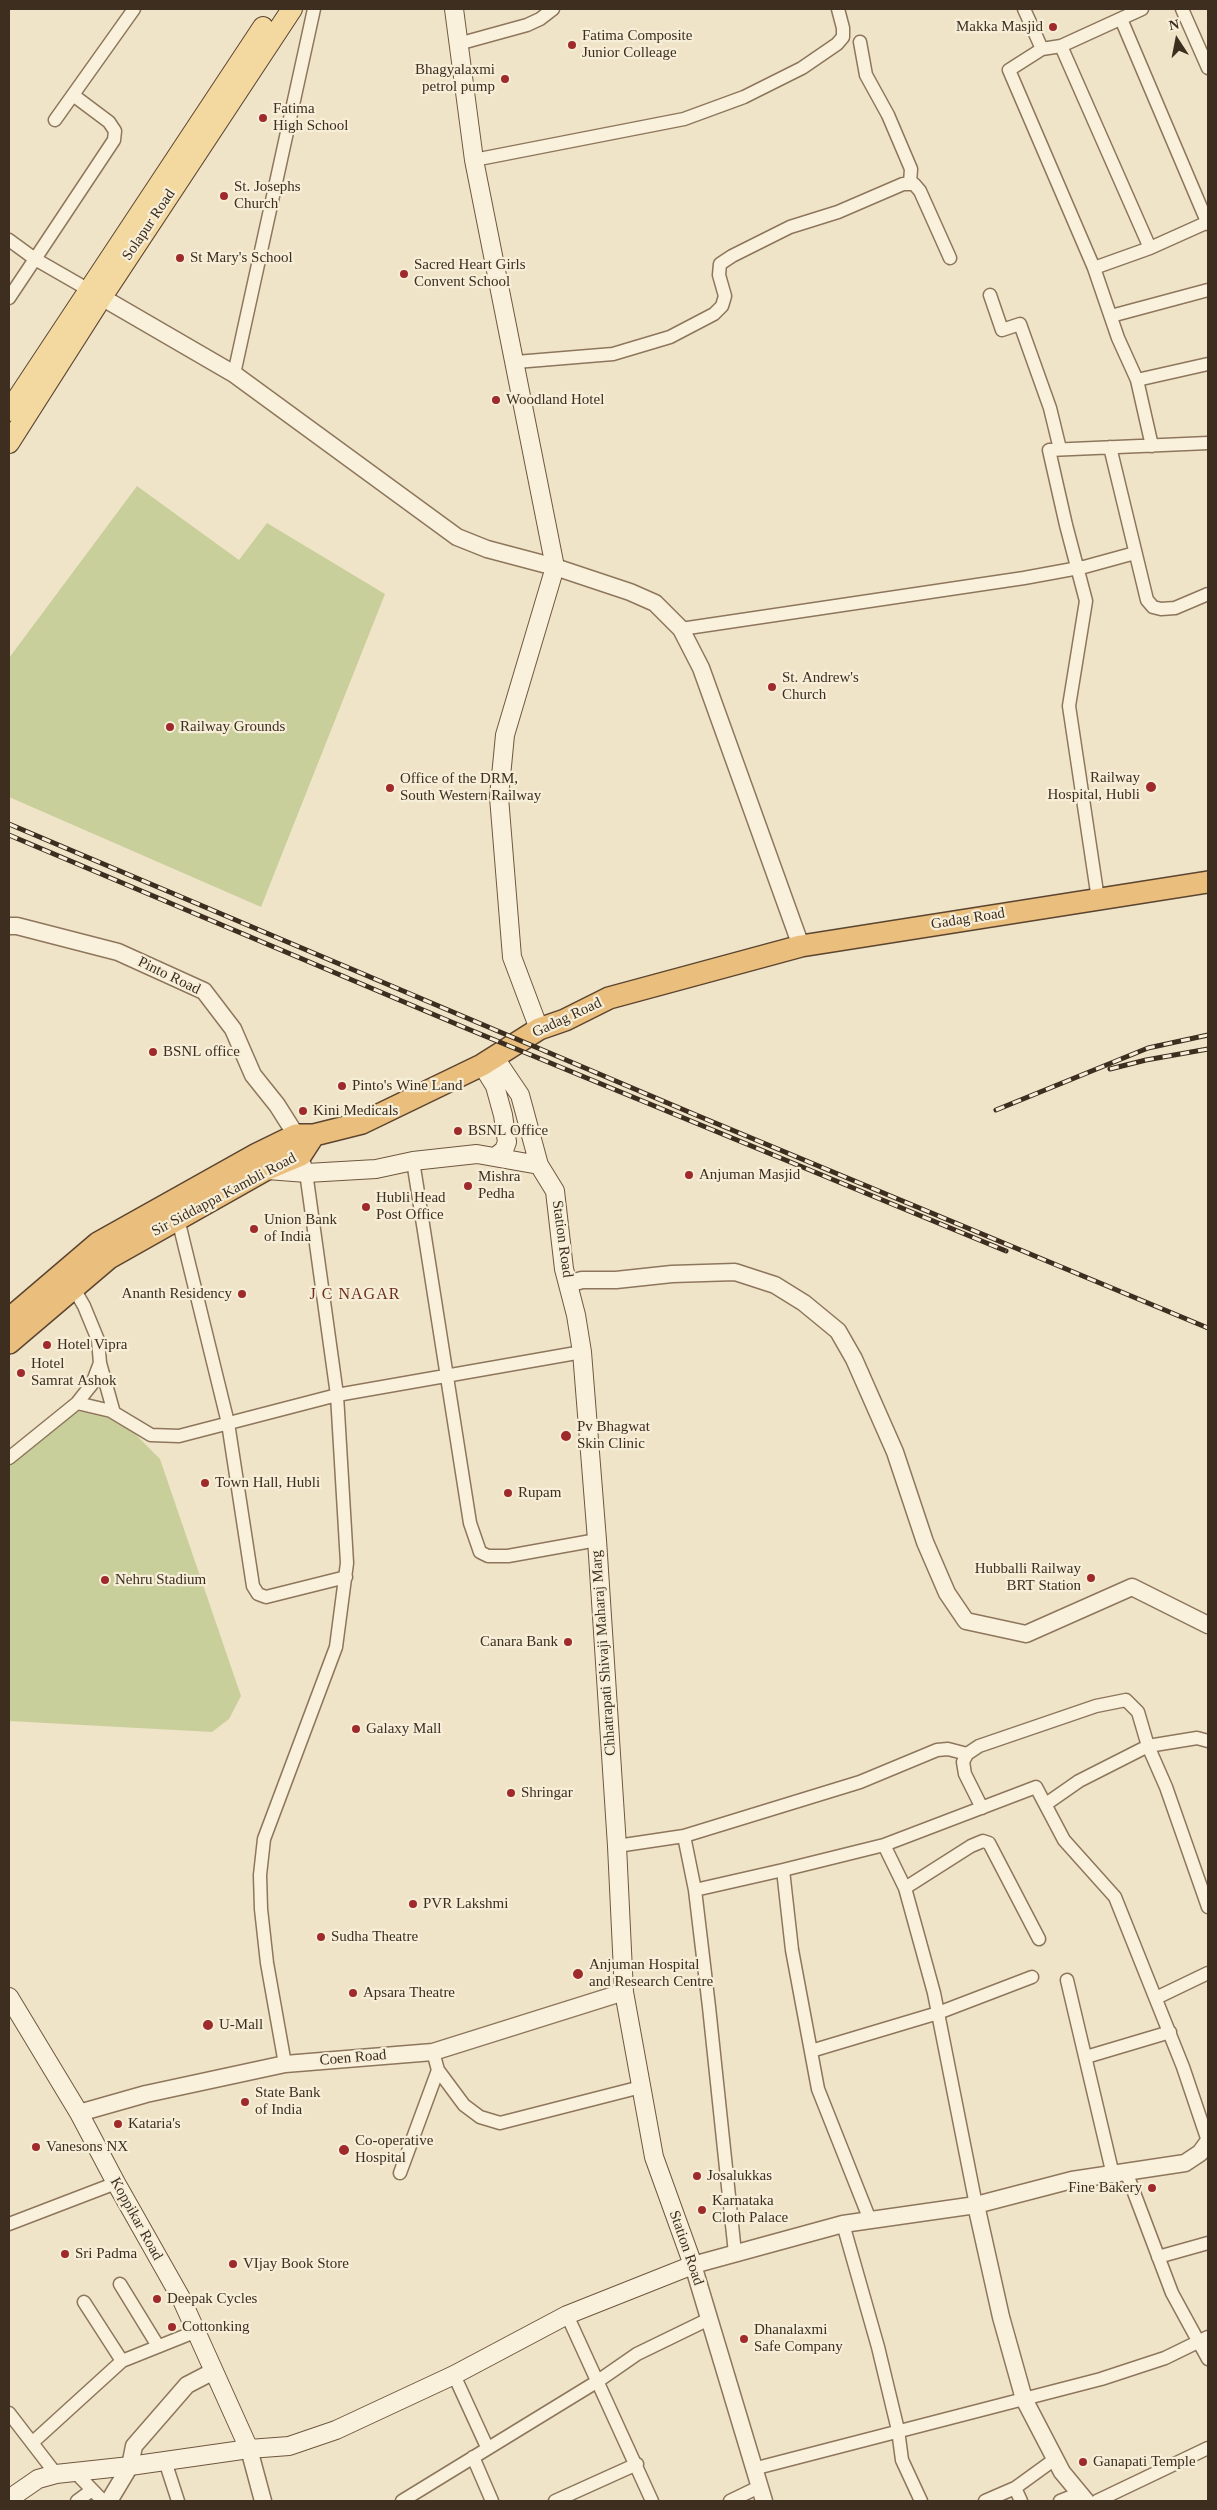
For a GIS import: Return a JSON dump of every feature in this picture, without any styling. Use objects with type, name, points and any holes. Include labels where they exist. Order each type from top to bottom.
[{"type":"highway","name":"Gadag Road","points":[[305,1149],[488,1061],[539,1029],[565,1020],[609,998],[801,946],[1208,882]]},
{"type":"highway","name":"Gadag Road","points":[[729,964],[803,958],[1208,893]]},
{"type":"highway","name":"Sir Siddappa Kambli Road","points":[[9,1343],[109,1258],[305,1149]]},
{"type":"highway","name":"Sir Siddappa Kambli Road","points":[[9,1319],[98,1243],[305,1149]]},
{"type":"main road","name":"Solapur Road","points":[[9,443],[95,293],[276,9]]},
{"type":"main road","name":"Solapur Road","points":[[9,411],[95,293],[292,9]]},
{"type":"main road","points":[[454,9],[474,160],[516,362],[555,567],[506,735],[499,797],[512,957],[539,1029]]},
{"type":"main road","points":[[488,1061],[503,1114],[507,1142],[504,1150],[496,1157]]},
{"type":"main road","name":"Station Road","points":[[488,1061],[520,1095],[539,1165],[555,1191],[564,1269],[576,1314]]},
{"type":"main road","points":[[305,1149],[376,1169],[413,1161],[477,1154],[539,1165]]},
{"type":"main road","name":"Chhatrapati Shivaji Maharaj Marg","points":[[576,1314],[582,1352],[597,1540],[617,1846],[624,1992]]},
{"type":"main road","name":"Station Road","points":[[624,1992],[654,2157],[693,2265]]},
{"type":"main road","name":"Koppikar Road","points":[[9,1997],[79,2113],[181,2298],[249,2449]]},
{"type":"main road","points":[[9,2499],[38,2479],[56,2474],[130,2466],[249,2449],[289,2446],[336,2430],[454,2375],[567,2315],[693,2265]]},
{"type":"street","points":[[55,120],[134,9]]},
{"type":"street","points":[[234,374],[314,9]]},
{"type":"street","points":[[458,44],[527,25],[540,19],[553,9]]},
{"type":"street","points":[[474,160],[684,118],[744,97],[802,68],[837,44],[843,38],[843,28],[838,9]]},
{"type":"street","points":[[1024,9],[1042,49]]},
{"type":"street","points":[[1142,9],[1061,46],[1042,49],[1009,70],[1094,268],[1137,380],[1152,446]]},
{"type":"street","points":[[1182,9],[1208,68]]},
{"type":"street","points":[[1094,268],[1150,248],[1208,223],[1121,18]]},
{"type":"street","points":[[860,42],[866,75],[888,115],[911,168],[910,183]]},
{"type":"street","points":[[1061,46],[1150,248]]},
{"type":"street","points":[[9,298],[114,140],[115,131],[109,122],[72,95]]},
{"type":"street","points":[[516,362],[613,354],[670,337],[714,314],[722,306],[725,296],[719,275],[720,264],[732,256],[790,227],[838,212],[903,184],[914,184],[920,191],[950,258]]},
{"type":"street","points":[[9,240],[35,259],[234,374],[457,537],[487,549],[555,567],[630,592],[655,604],[681,629],[701,668],[801,946]]},
{"type":"street","points":[[1111,316],[1208,290]]},
{"type":"street","points":[[990,295],[1002,330],[1020,324],[1050,408],[1060,449]]},
{"type":"street","points":[[1137,380],[1208,364]]},
{"type":"street","points":[[1098,898],[1069,706],[1086,601],[1049,450],[1208,443]]},
{"type":"street","points":[[1110,447],[1143,591],[1153,607],[1161,609],[1175,608],[1208,594]]},
{"type":"street","points":[[681,629],[937,593],[1077,567],[1135,553]]},
{"type":"street","name":"Pinto Road","points":[[9,926],[17,926],[118,952],[204,991],[233,1029],[253,1074],[277,1105],[305,1149]]},
{"type":"street","points":[[285,2064],[266,1963],[260,1875],[264,1839],[336,1647],[347,1564],[337,1395],[305,1149]]},
{"type":"street","points":[[413,1161],[470,1523],[480,1552],[488,1556],[508,1556],[597,1540]]},
{"type":"street","points":[[178,1219],[228,1423],[253,1586],[258,1594],[266,1597],[346,1578]]},
{"type":"street","points":[[568,1284],[582,1280],[616,1280],[672,1274],[735,1272],[776,1285],[804,1303],[838,1331],[854,1359],[895,1452],[925,1542],[946,1593],[966,1621],[1026,1634],[1132,1587],[1208,1625]]},
{"type":"street","points":[[73,1287],[84,1306],[98,1340],[100,1363],[114,1413]]},
{"type":"street","points":[[77,1403],[114,1413],[150,1435],[179,1436],[337,1395],[582,1352]]},
{"type":"street","points":[[9,1458],[77,1403],[92,1384],[100,1363]]},
{"type":"street","points":[[982,1808],[965,1774],[963,1762],[967,1754],[979,1746],[1096,1706],[1126,1700],[1138,1712],[1148,1746],[1166,1787],[1208,1907]]},
{"type":"street","points":[[1046,1804],[1079,1781],[1148,1746],[1197,1738],[1208,1741]]},
{"type":"street","points":[[617,1846],[684,1836],[860,1782],[927,1753],[948,1749],[967,1754]]},
{"type":"street","points":[[693,2265],[843,2224],[976,2206],[1072,2180],[1185,2163],[1200,2153],[1208,2142],[1170,2032],[1115,1897],[1064,1840],[1036,1787],[884,1845],[695,1890]]},
{"type":"street","points":[[684,1836],[695,1890],[735,2254]]},
{"type":"street","points":[[905,1888],[971,1846],[983,1842],[989,1843],[1039,1939]]},
{"type":"street","points":[[884,1845],[905,1888],[938,2013],[976,2206],[1001,2317],[1024,2399],[1062,2472],[1083,2497]]},
{"type":"street","points":[[783,1870],[792,1950],[818,2088],[870,2220]]},
{"type":"street","points":[[1156,1998],[1208,1974]]},
{"type":"street","points":[[811,2051],[938,2013],[1032,1977]]},
{"type":"street","points":[[1067,1980],[1086,2057],[1120,2174],[1158,2257],[1172,2293],[1203,2340],[1208,2359]]},
{"type":"street","name":"Coen Road","points":[[79,2113],[146,2094],[285,2064],[433,2052],[624,1992]]},
{"type":"street","points":[[1086,2057],[1170,2032]]},
{"type":"street","points":[[433,2052],[438,2070],[464,2105],[480,2117],[500,2123],[641,2087]]},
{"type":"street","points":[[400,2173],[438,2070]]},
{"type":"street","points":[[9,2224],[116,2183]]},
{"type":"street","points":[[843,2224],[878,2347],[898,2430],[902,2460],[922,2501]]},
{"type":"street","points":[[1158,2257],[1208,2244]]},
{"type":"street","name":"Station Road","points":[[693,2265],[752,2469],[761,2494]]},
{"type":"street","points":[[120,2284],[158,2346]]},
{"type":"street","points":[[84,2302],[122,2361]]},
{"type":"street","points":[[567,2315],[637,2464],[652,2501]]},
{"type":"street","points":[[402,2501],[487,2447],[598,2381],[637,2354],[709,2319]]},
{"type":"street","points":[[33,2442],[122,2361],[197,2332]]},
{"type":"street","points":[[752,2469],[1101,2379],[1165,2358],[1203,2340]]},
{"type":"street","points":[[109,2501],[130,2466],[134,2446],[187,2385],[214,2370]]},
{"type":"street","points":[[454,2375],[487,2447]]},
{"type":"street","points":[[9,2413],[56,2474]]},
{"type":"street","points":[[1097,2501],[1208,2448]]},
{"type":"street","points":[[249,2449],[263,2501]]},
{"type":"street","points":[[473,2457],[492,2501]]},
{"type":"street","points":[[985,2501],[1015,2488],[1055,2459]]},
{"type":"street","points":[[166,2461],[178,2501]]},
{"type":"street","points":[[554,2501],[637,2464]]},
{"type":"street","points":[[75,2472],[103,2501]]},
{"type":"street","points":[[1015,2488],[1021,2501]]},
{"type":"street","points":[[77,2501],[92,2490]]},
{"type":"street","points":[[730,2501],[761,2494]]},
{"type":"street","points":[[1060,2501],[1083,2497]]},
{"type":"green space","name":"Railway Grounds","points":[[137,486],[239,560],[267,523],[385,594],[261,907],[9,797],[9,658]]},
{"type":"green space","name":"Nehru Stadium","points":[[77,1411],[108,1418],[135,1434],[160,1459],[241,1696],[229,1719],[212,1732],[9,1721],[9,1464]]},
{"type":"railway","points":[[9,824],[696,1115],[1208,1328]]},
{"type":"railway","points":[[9,835],[468,1029],[1006,1251]]},
{"type":"railway","points":[[996,1110],[1148,1048],[1208,1035]]},
{"type":"railway","points":[[1110,1069],[1146,1060],[1208,1049]]},
{"type":"place","name":"Makka Masjid","points":[[1053,27]]},
{"type":"place","name":"Fatima Composite Junior Colleage","points":[[572,45]]},
{"type":"place","name":"Bhagyalaxmi petrol pump","points":[[505,79]]},
{"type":"place","name":"Fatima High School","points":[[263,118]]},
{"type":"place","name":"St. Josephs Church","points":[[224,196]]},
{"type":"place","name":"St Mary's School","points":[[180,258]]},
{"type":"place","name":"Sacred Heart Girls Convent School","points":[[404,274]]},
{"type":"place","name":"Woodland Hotel","points":[[496,400]]},
{"type":"place","name":"St. Andrew's Church","points":[[772,687]]},
{"type":"place","name":"Railway Grounds","points":[[170,727]]},
{"type":"place","name":"Railway Hospital, Hubli","points":[[1151,787]]},
{"type":"place","name":"Office of the DRM, South Western Railway","points":[[390,788]]},
{"type":"place","name":"BSNL office","points":[[153,1052]]},
{"type":"place","name":"Pinto's Wine Land","points":[[342,1086]]},
{"type":"place","name":"Kini Medicals","points":[[303,1111]]},
{"type":"place","name":"BSNL Office","points":[[458,1131]]},
{"type":"place","name":"Anjuman Masjid","points":[[689,1175]]},
{"type":"place","name":"Mishra Pedha","points":[[468,1186]]},
{"type":"place","name":"Hubli Head Post Office","points":[[366,1207]]},
{"type":"place","name":"Union Bank of India","points":[[254,1229]]},
{"type":"place","name":"Ananth Residency","points":[[242,1294]]},
{"type":"place","name":"Hotel Vipra","points":[[47,1345]]},
{"type":"place","name":"Hotel Samrat Ashok","points":[[21,1373]]},
{"type":"place","name":"Pv Bhagwat Skin Clinic","points":[[566,1436]]},
{"type":"place","name":"Town Hall, Hubli","points":[[205,1483]]},
{"type":"place","name":"Rupam","points":[[508,1493]]},
{"type":"place","name":"Hubballi Railway BRT Station","points":[[1091,1578]]},
{"type":"place","name":"Nehru Stadium","points":[[105,1580]]},
{"type":"place","name":"Canara Bank","points":[[568,1642]]},
{"type":"place","name":"Galaxy Mall","points":[[356,1729]]},
{"type":"place","name":"Shringar","points":[[511,1793]]},
{"type":"place","name":"PVR Lakshmi","points":[[413,1904]]},
{"type":"place","name":"Sudha Theatre","points":[[321,1937]]},
{"type":"place","name":"Anjuman Hospital and Research Centre","points":[[578,1974]]},
{"type":"place","name":"Apsara Theatre","points":[[353,1993]]},
{"type":"place","name":"U-Mall","points":[[208,2025]]},
{"type":"place","name":"State Bank of India","points":[[245,2102]]},
{"type":"place","name":"Kataria's","points":[[118,2124]]},
{"type":"place","name":"Vanesons NX","points":[[36,2147]]},
{"type":"place","name":"Co-operative Hospital","points":[[344,2150]]},
{"type":"place","name":"Josalukkas","points":[[697,2176]]},
{"type":"place","name":"Fine Bakery","points":[[1152,2188]]},
{"type":"place","name":"Karnataka Cloth Palace","points":[[702,2210]]},
{"type":"place","name":"Sri Padma","points":[[65,2254]]},
{"type":"place","name":"VIjay Book Store","points":[[233,2264]]},
{"type":"place","name":"Deepak Cycles","points":[[157,2299]]},
{"type":"place","name":"Cottonking","points":[[172,2327]]},
{"type":"place","name":"Dhanalaxmi Safe Company","points":[[744,2339]]},
{"type":"place","name":"Ganapati Temple","points":[[1083,2462]]},
{"type":"district","name":"J C NAGAR","points":[[355,1295]]}]
